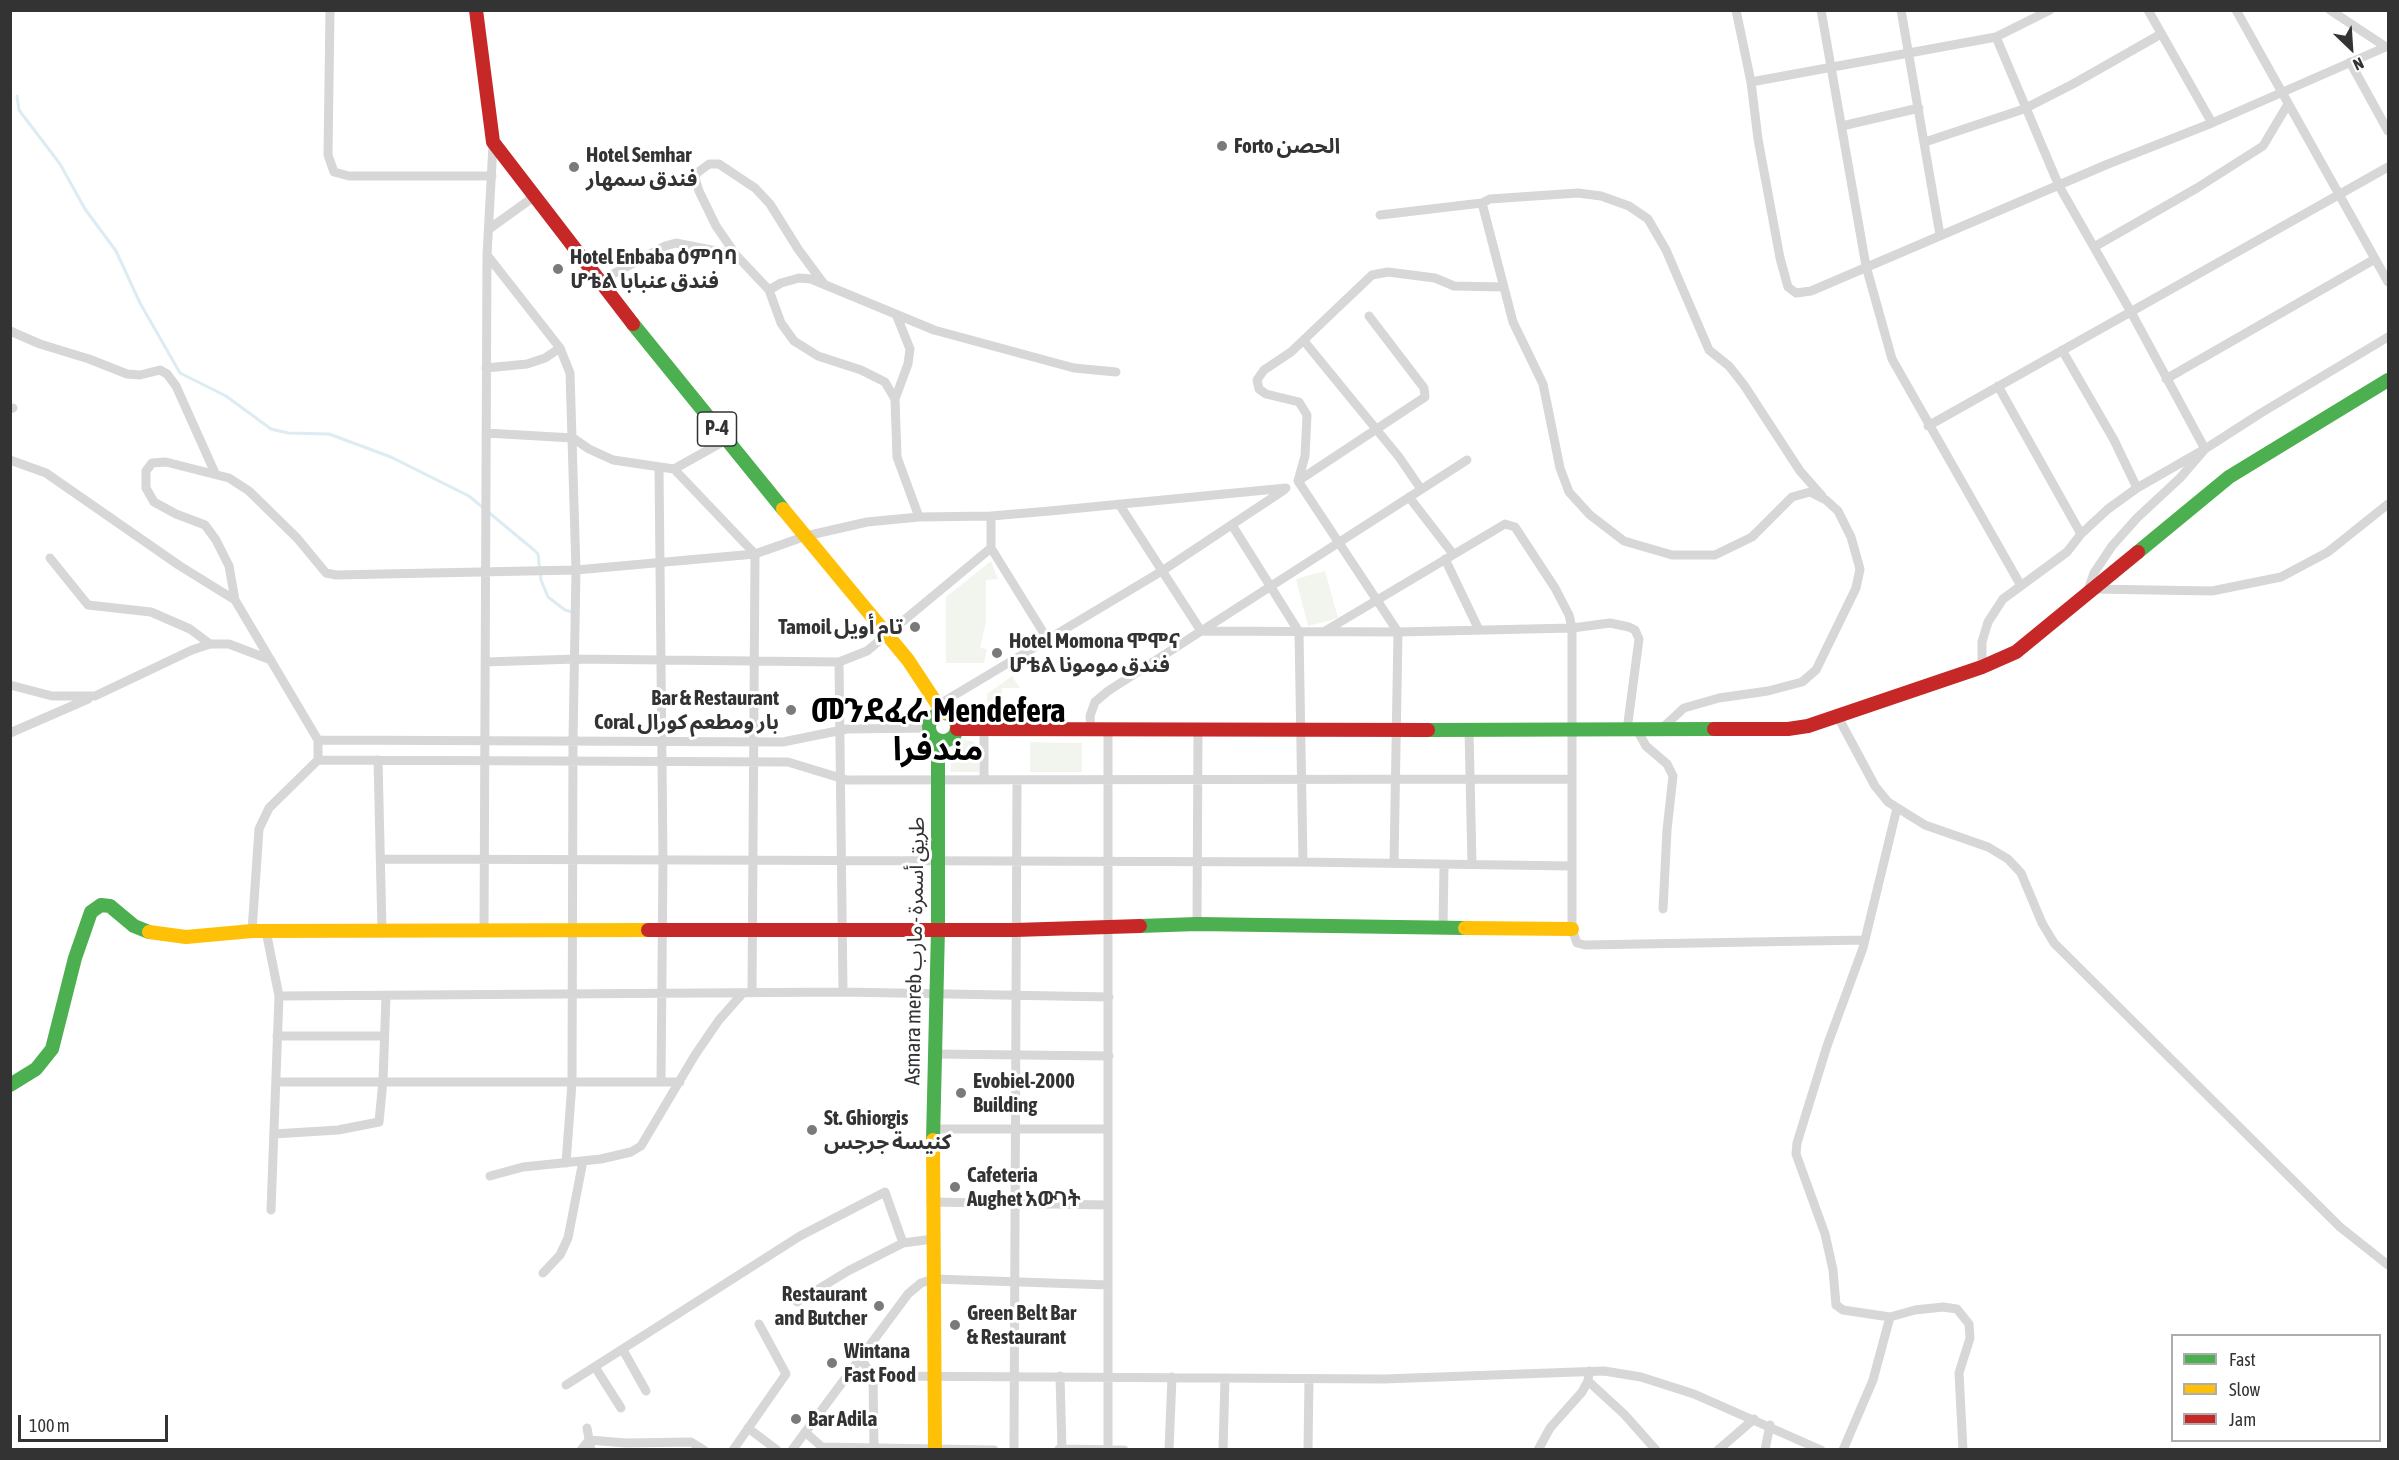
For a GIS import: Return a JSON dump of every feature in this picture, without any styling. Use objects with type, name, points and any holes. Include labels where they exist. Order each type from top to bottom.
[{"type":"main road","name":"P-4","points":[[476,10],[494,142],[726,440],[887,634],[940,709],[954,718],[957,729]]},
{"type":"main road","points":[[940,709],[929,728],[938,740],[952,738],[957,729],[1788,729],[1838,717],[1982,667],[2016,652],[2229,477],[2388,380]]},
{"type":"main road","name":"Asmara mereb طريق أسمرة - مارب","points":[[935,1449],[931,1202],[939,929],[938,740]]},
{"type":"main road","points":[[10,1085],[36,1069],[51,1049],[75,958],[91,912],[101,905],[110,906],[134,926],[150,932],[186,937],[259,931],[1015,930],[1197,924],[1572,929]]},
{"type":"street","points":[[330,10],[328,155],[334,172],[349,176],[492,176]]},
{"type":"street","points":[[1736,10],[1751,82],[1758,140],[1780,258],[1788,287],[1796,293],[1811,291],[1866,266],[2212,123],[2387,46]]},
{"type":"street","points":[[1821,10],[1866,266],[1892,359],[1928,426],[2020,584]]},
{"type":"street","points":[[1901,10],[1940,235]]},
{"type":"street","points":[[1751,82],[1996,37],[2050,10]]},
{"type":"street","points":[[2148,10],[2212,123]]},
{"type":"street","points":[[2236,10],[2388,282]]},
{"type":"street","points":[[2330,10],[2387,46]]},
{"type":"street","points":[[1925,142],[2024,109],[2161,34]]},
{"type":"street","points":[[1996,37],[2024,109],[2059,186],[2205,449]]},
{"type":"street","points":[[2350,62],[2388,131]]},
{"type":"street","points":[[2094,247],[2263,147],[2288,104]]},
{"type":"street","points":[[1842,126],[1919,108]]},
{"type":"street","points":[[484,931],[487,255],[494,142]]},
{"type":"street","points":[[824,284],[798,249],[770,204],[755,188],[719,164],[709,164],[697,173],[695,178],[699,191],[716,226],[736,255],[769,290],[781,323],[794,341],[818,356],[861,369],[885,382],[895,399]]},
{"type":"street","points":[[1928,426],[2388,167]]},
{"type":"street","points":[[1380,215],[1482,203],[1490,200],[1578,193],[1601,196],[1629,206],[1648,219],[1666,250],[1709,350],[1729,366],[1800,471],[1838,511],[1851,537],[1860,569],[1856,588],[1816,670],[1802,682],[1768,691],[1719,698],[1684,708],[1660,730]]},
{"type":"street","points":[[489,229],[535,196]]},
{"type":"street","points":[[1482,203],[1513,322],[1543,384],[1560,468],[1569,492],[1590,515],[1624,541],[1672,555],[1715,555],[1752,537],[1792,497],[1810,492],[1826,500]]},
{"type":"street","points":[[600,281],[665,246],[676,243],[736,255]]},
{"type":"street","points":[[487,255],[560,348],[570,373],[577,619],[573,741],[573,1083],[566,1163]]},
{"type":"street","points":[[2166,379],[2375,259]]},
{"type":"street","points":[[1395,863],[1398,632],[1298,481],[1305,456],[1307,415],[1299,402],[1266,394],[1259,389],[1257,380],[1264,370],[1304,340],[1372,275],[1388,273],[1435,278],[1454,286],[1503,287]]},
{"type":"street","points":[[769,290],[781,283],[799,278],[824,284],[934,330],[1074,368],[1116,372]]},
{"type":"street","points":[[896,314],[910,349],[909,364],[895,399],[897,457],[919,517]]},
{"type":"street","points":[[940,709],[1162,571],[1425,397],[1424,388],[1369,316]]},
{"type":"street","points":[[10,331],[40,344],[127,374],[140,375],[160,370],[167,374],[176,387],[215,474]]},
{"type":"street","points":[[1982,667],[1982,642],[1988,622],[2003,599],[2020,584],[2067,552],[2081,534],[2137,488],[2388,338]]},
{"type":"street","points":[[1304,340],[1377,430],[1421,489]]},
{"type":"street","points":[[486,368],[527,364],[545,358],[560,348]]},
{"type":"street","points":[[2062,350],[2137,488]]},
{"type":"street","points":[[1998,386],[2081,534]]},
{"type":"street","points":[[486,433],[573,438],[589,449],[613,460],[674,469],[726,440]]},
{"type":"street","points":[[2205,449],[2180,478],[2137,518],[2112,546],[2094,573],[2090,592],[2212,591],[2282,577],[2328,552],[2388,504]]},
{"type":"street","points":[[10,460],[46,473],[180,566],[236,600]]},
{"type":"street","points":[[1091,729],[1092,709],[1108,691],[1467,460]]},
{"type":"street","points":[[271,1210],[279,996],[259,931],[259,829],[270,808],[318,760],[318,740],[236,600],[229,566],[216,540],[205,525],[176,514],[154,502],[146,488],[146,471],[152,464],[166,462],[215,474],[229,478],[249,490],[297,538],[326,573],[484,571],[536,573],[576,570],[755,554],[806,536],[867,522],[919,517],[992,516],[1286,488]]},
{"type":"street","points":[[659,468],[663,860],[661,1082]]},
{"type":"street","points":[[490,1176],[523,1167],[583,1161],[632,1152],[641,1146],[719,1020],[747,994],[753,930],[755,554],[674,469]]},
{"type":"street","points":[[1409,497],[1449,557],[1479,630]]},
{"type":"street","points":[[1119,504],[1201,631]]},
{"type":"street","points":[[992,516],[992,548],[1048,640]]},
{"type":"street","points":[[1325,631],[1505,524],[1515,527],[1555,588],[1569,615],[1572,628],[1571,866],[1572,929],[1577,943],[1585,945],[1865,940]]},
{"type":"street","points":[[1232,525],[1299,632],[1303,862]]},
{"type":"street","points":[[485,662],[576,658],[839,662],[867,651],[992,548]]},
{"type":"street","points":[[50,558],[88,605],[151,612],[190,629],[210,644]]},
{"type":"street","points":[[1201,631],[1398,632],[1572,628],[1610,623],[1635,630],[1639,639],[1632,730],[1667,764],[1673,776],[1663,909]]},
{"type":"street","points":[[10,734],[192,650],[210,644],[229,644],[272,660]]},
{"type":"street","points":[[839,662],[843,992]]},
{"type":"street","points":[[10,685],[52,696],[95,696]]},
{"type":"street","points":[[1838,717],[1875,786],[1897,808],[1925,825],[1988,847],[2008,859],[2021,873],[2042,923],[2054,943],[2340,1227],[2388,1263]]},
{"type":"street","points":[[318,740],[783,742],[840,730],[929,728]]},
{"type":"street","points":[[984,729],[984,780]]},
{"type":"street","points":[[1108,729],[1110,927],[1108,1449]]},
{"type":"street","points":[[1197,924],[1198,730]]},
{"type":"street","points":[[1469,730],[1473,864]]},
{"type":"street","points":[[318,760],[788,762],[841,778],[938,780],[1571,779]]},
{"type":"street","points":[[378,760],[382,930]]},
{"type":"street","points":[[1014,1449],[1016,1129],[1014,993],[1017,780]]},
{"type":"street","points":[[1897,808],[1865,940],[1827,1046],[1797,1143],[1796,1154],[1825,1234],[1833,1270],[1836,1305],[1843,1310],[1890,1317],[1915,1310],[1942,1307],[1957,1309],[1969,1324],[1970,1338],[1959,1373],[1963,1449]]},
{"type":"street","points":[[382,859],[1108,863],[1197,861],[1571,866]]},
{"type":"street","points":[[1443,927],[1444,865]]},
{"type":"street","points":[[279,996],[843,992],[1014,993],[1110,997]]},
{"type":"street","points":[[274,1134],[338,1130],[375,1124],[381,1119],[386,996]]},
{"type":"street","points":[[278,1036],[384,1036]]},
{"type":"street","points":[[934,1054],[1109,1056]]},
{"type":"street","points":[[276,1082],[680,1082]]},
{"type":"street","points":[[932,1129],[1108,1129]]},
{"type":"street","points":[[543,1273],[560,1256],[568,1238],[583,1161]]},
{"type":"street","points":[[566,1385],[800,1236],[885,1192],[903,1244]]},
{"type":"street","points":[[931,1202],[1108,1205]]},
{"type":"street","points":[[797,1302],[848,1271],[903,1244],[933,1239]]},
{"type":"street","points":[[792,1449],[908,1294],[921,1283],[934,1280],[1108,1285]]},
{"type":"street","points":[[1843,1449],[1873,1380],[1890,1317]]},
{"type":"street","points":[[733,1449],[786,1374],[759,1324]]},
{"type":"street","points":[[622,1350],[646,1391]]},
{"type":"street","points":[[860,1358],[873,1376],[874,1449]]},
{"type":"street","points":[[596,1367],[621,1408]]},
{"type":"street","points":[[873,1376],[1384,1379],[1589,1371],[1641,1377],[1694,1394],[1770,1425],[1820,1449]]},
{"type":"street","points":[[1538,1449],[1539,1443],[1550,1428],[1588,1381],[1589,1371]]},
{"type":"street","points":[[1060,1376],[1062,1449]]},
{"type":"street","points":[[1169,1449],[1172,1377]]},
{"type":"street","points":[[1223,1449],[1225,1378]]},
{"type":"street","points":[[1308,1449],[1309,1379]]},
{"type":"street","points":[[1588,1381],[1624,1414],[1656,1449]]},
{"type":"street","points":[[1719,1449],[1754,1419]]},
{"type":"street","points":[[1765,1449],[1770,1425]]},
{"type":"street","points":[[587,1428],[590,1445]]},
{"type":"street","points":[[748,1428],[777,1449]]},
{"type":"street","points":[[805,1432],[822,1448],[994,1449]]},
{"type":"street","points":[[580,1449],[590,1445],[691,1442],[704,1449]]},
{"type":"street","points":[[1056,1449],[1124,1449]]},
{"type":"shaded area","points":[[991,561],[998,579],[986,580],[986,622],[980,648],[987,649],[984,663],[946,663],[946,597]]},
{"type":"shaded area","points":[[1325,571],[1338,618],[1308,626],[1296,579]]},
{"type":"shaded area","points":[[1012,676],[1020,688],[1002,688],[1001,710],[1020,711],[1020,715],[988,715],[987,694]]},
{"type":"shaded area","points":[[961,740],[973,741],[979,748],[979,772],[950,772],[952,749]]},
{"type":"shaded area","points":[[1030,742],[1082,743],[1082,772],[1030,772]]},
{"type":"waterway","points":[[17,96],[19,110],[60,164],[85,209],[116,251],[140,303],[180,373],[226,396],[271,429],[288,433],[329,434],[391,457],[469,496],[538,554],[541,580],[548,597],[565,610],[575,613]]},
{"type":"traffic: fast","points":[[633,324],[783,509]]},
{"type":"traffic: fast","points":[[2138,552],[2229,477],[2388,380]]},
{"type":"traffic: fast","points":[[943,713],[953,717],[957,727],[953,737],[943,741],[933,737],[929,727],[933,717],[943,713]]},
{"type":"traffic: fast","points":[[1428,730],[1714,729]]},
{"type":"traffic: fast","points":[[933,1140],[938,929],[938,740]]},
{"type":"traffic: fast","points":[[10,1085],[36,1069],[52,1049],[75,958],[91,912],[101,905],[110,906],[134,926],[149,932]]},
{"type":"traffic: fast","points":[[1140,926],[1197,924],[1465,928]]},
{"type":"traffic: slow","points":[[783,509],[908,660],[943,713]]},
{"type":"traffic: slow","points":[[1465,928],[1572,929]]},
{"type":"traffic: slow","points":[[149,932],[186,937],[252,931],[648,930]]},
{"type":"traffic: slow","points":[[933,1140],[935,1450]]},
{"type":"traffic: jam","points":[[476,10],[493,142],[633,324]]},
{"type":"traffic: jam","points":[[1714,729],[1788,729],[1808,726],[1982,667],[2016,652],[2138,552]]},
{"type":"traffic: jam","points":[[957,729],[1428,730]]},
{"type":"traffic: jam","points":[[648,930],[1015,930],[1140,926]]},
{"type":"place","name":"Forto الحصن","points":[[1222,146]]},
{"type":"place","name":"Hotel Semhar فندق سمهار","points":[[574,167]]},
{"type":"place","name":"Hotel Enbaba ዕምባባ ሆቴል فندق عنبابا","points":[[558,269]]},
{"type":"place","name":"Tamoil تام أويل","points":[[915,627]]},
{"type":"place","name":"Hotel Momona ሞሞና ሆቴል فندق مومونا","points":[[997,653]]},
{"type":"place","name":"Bar & Restaurant Coral بار ومطعم كورال","points":[[791,710]]},
{"type":"place","name":"Evobiel-2000 Building","points":[[961,1093]]},
{"type":"place","name":"St. Ghiorgis كنيسة جرجس","points":[[812,1130]]},
{"type":"place","name":"Cafeteria Aughet አውገት","points":[[955,1187]]},
{"type":"place","name":"Restaurant and Butcher","points":[[879,1306]]},
{"type":"place","name":"Green Belt Bar & Restaurant","points":[[955,1325]]},
{"type":"place","name":"Wintana Fast Food","points":[[832,1363]]},
{"type":"place","name":"Bar Adila","points":[[796,1419]]},
{"type":"district","name":"መንደፈራ Mendefera مندفرا","points":[[938,731]]}]
